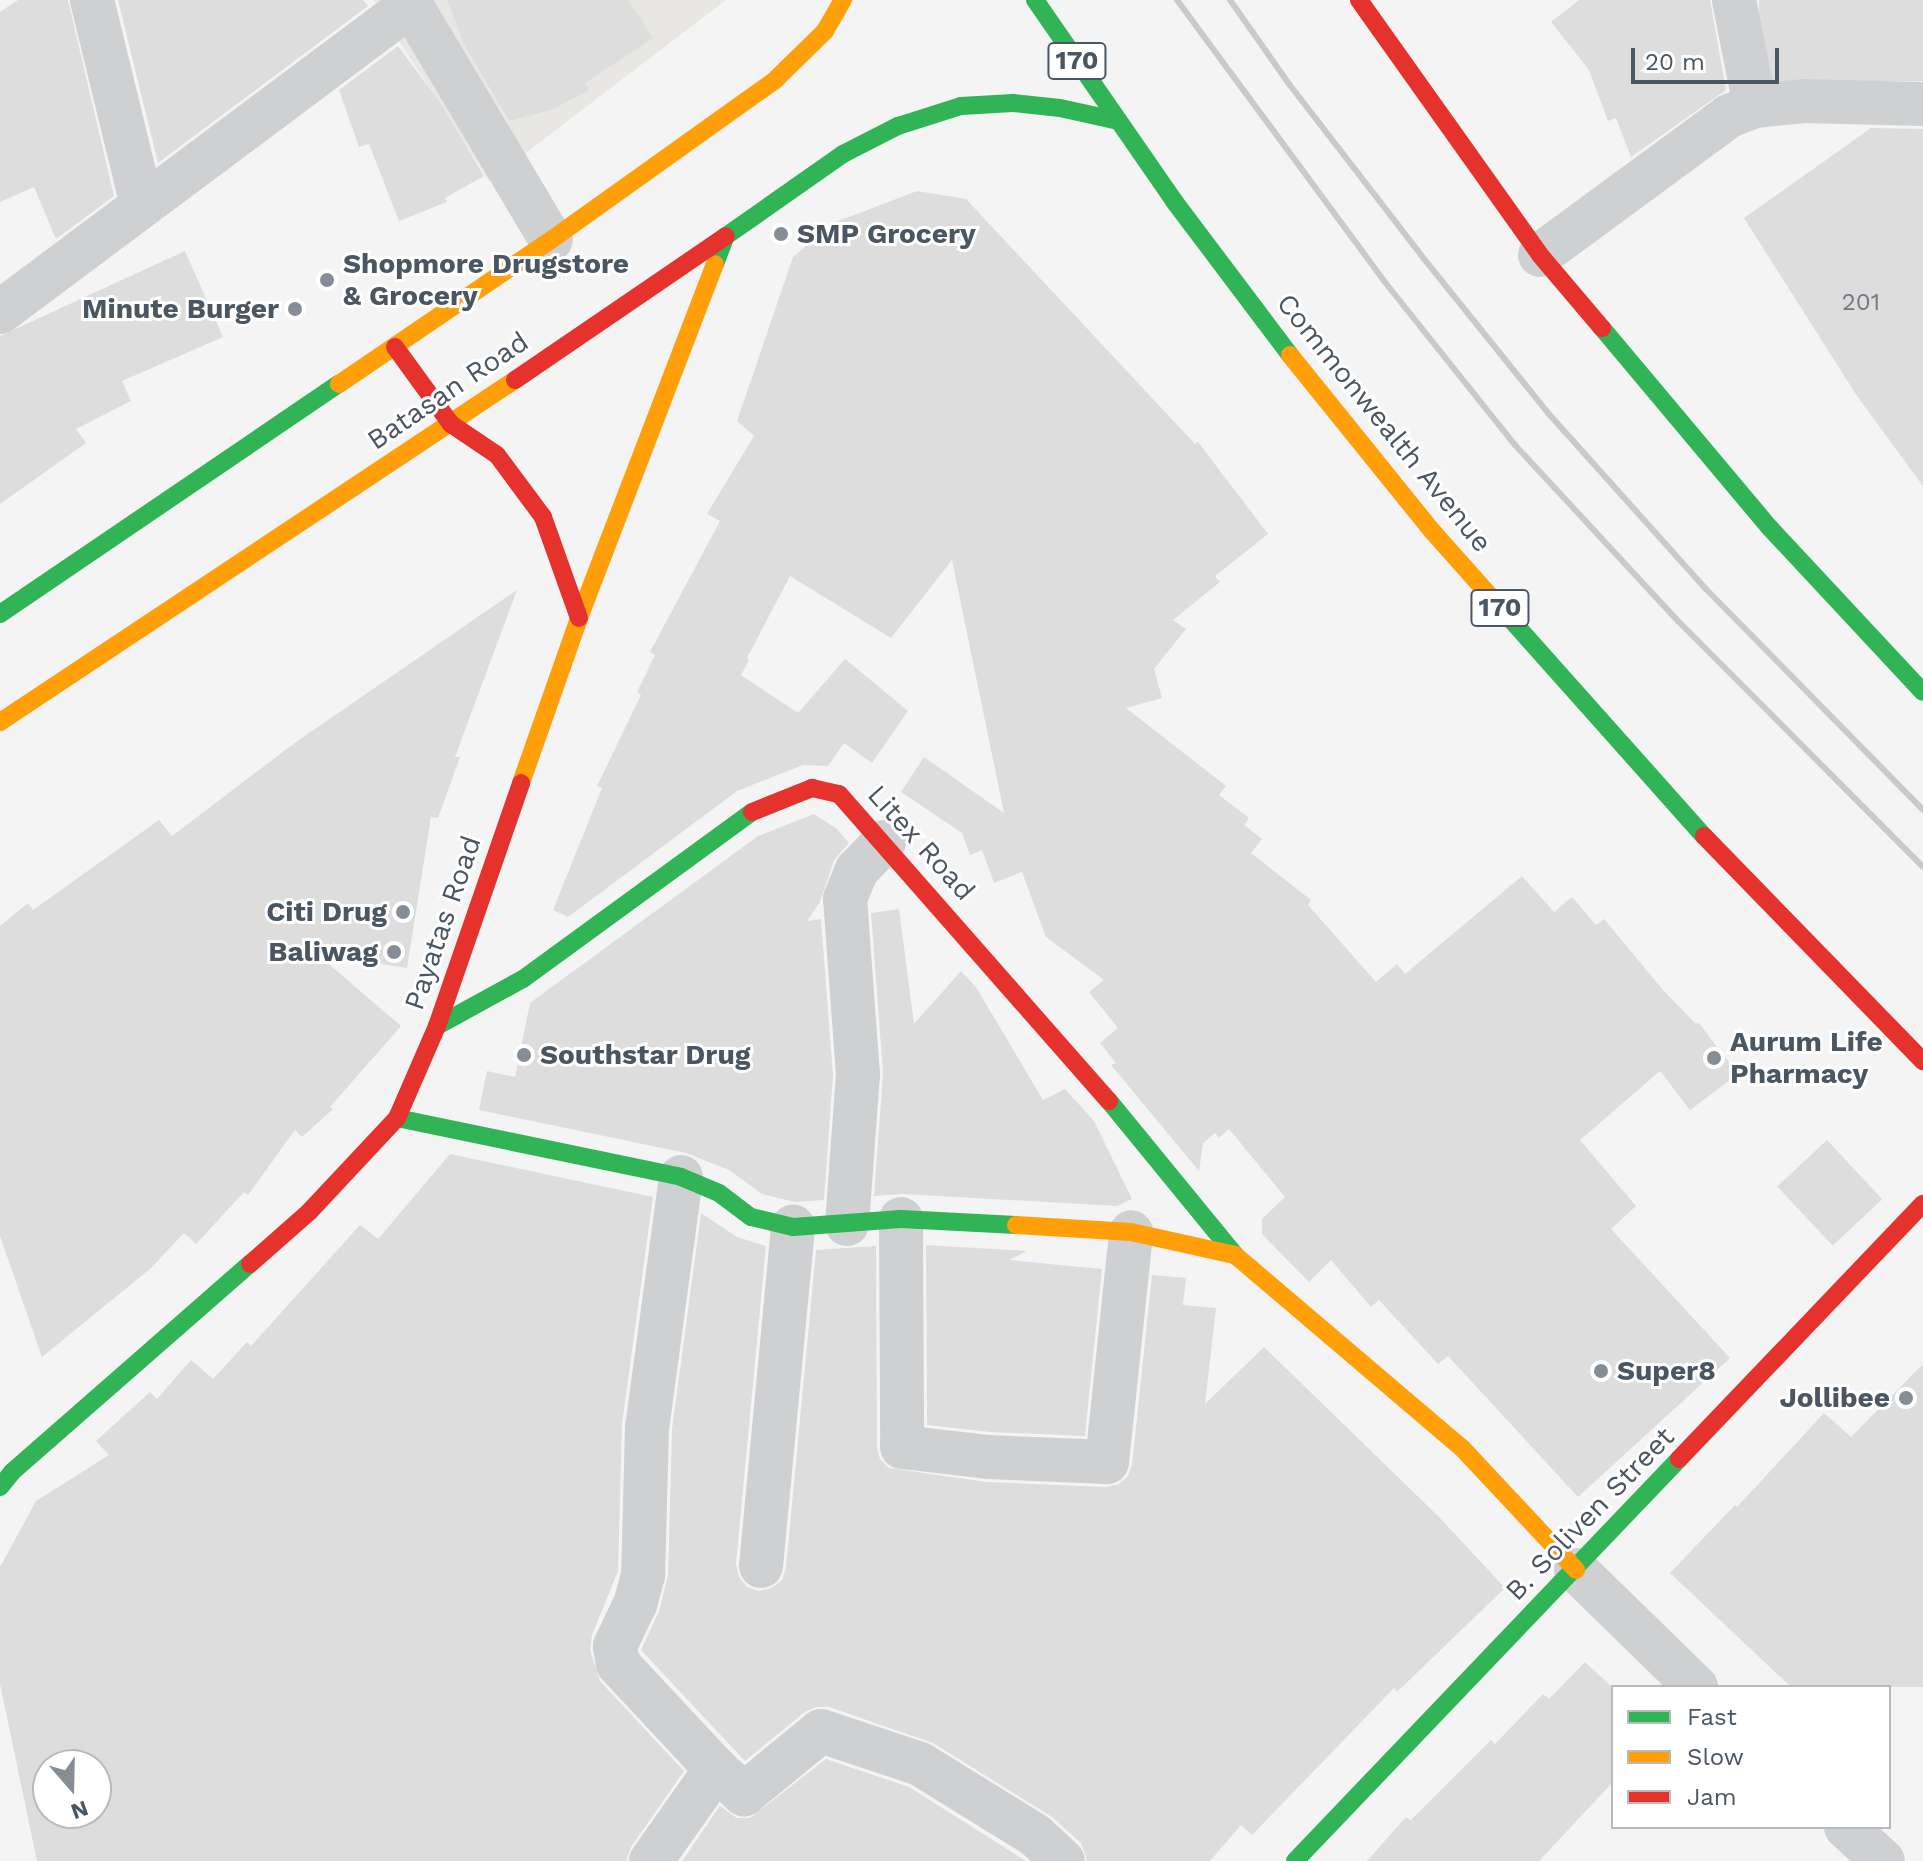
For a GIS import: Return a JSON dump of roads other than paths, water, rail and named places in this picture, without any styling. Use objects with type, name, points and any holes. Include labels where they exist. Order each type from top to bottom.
[{"type":"main road","points":[[0,614],[551,240],[774,81],[825,31],[843,0]]},
{"type":"main road","name":"Commonwealth Avenue","points":[[1035,0],[1299,368],[1433,532],[1737,873],[1922,1064]]},
{"type":"main road","points":[[1359,0],[1540,255],[1770,528],[1923,692]]},
{"type":"main road","name":"Batasan Road","points":[[0,722],[451,424],[843,154],[898,126],[961,106],[1013,103],[1060,108],[1119,121]]},
{"type":"main road","name":"Payatas Road","points":[[0,1487],[12,1472],[309,1212],[397,1118],[437,1026],[579,618],[726,236]]},
{"type":"main road","points":[[395,347],[451,424],[497,455],[543,517],[579,618]]},
{"type":"main road","name":"Litex Road","points":[[437,1026],[523,979],[759,807],[812,788],[839,794],[1132,1127],[1235,1255],[1462,1448],[1576,1570]]},
{"type":"main road","points":[[397,1118],[681,1177],[719,1193],[751,1217],[793,1227],[901,1219],[1131,1232],[1235,1255]]},
{"type":"main road","name":"B. Soliven Street","points":[[1295,1861],[1923,1204]]},
{"type":"street","points":[[92,0],[142,205]]},
{"type":"street","points":[[1734,0],[1755,106]]},
{"type":"street","points":[[0,312],[409,2],[551,240]]},
{"type":"street","points":[[1540,255],[1729,116],[1755,106],[1804,101],[1923,104]]},
{"type":"street","points":[[847,1224],[858,1075],[845,899],[857,870],[884,842]]},
{"type":"street","points":[[681,1177],[647,1427],[643,1575],[635,1604],[615,1646],[615,1656],[716,1769],[744,1794],[821,1731],[920,1764],[1035,1835],[1063,1861]]},
{"type":"street","points":[[901,1219],[902,1447],[988,1457],[1107,1462],[1131,1232]]},
{"type":"street","points":[[761,1566],[793,1227]]},
{"type":"street","points":[[1576,1570],[1694,1685]]},
{"type":"street","points":[[651,1861],[716,1769]]},
{"type":"street","points":[[1848,1829],[1883,1861]]},
{"type":"railway","points":[[1177,0],[1384,281],[1515,445],[1678,621],[1923,867]]},
{"type":"railway","points":[[1230,0],[1289,84],[1548,413],[1706,589],[1923,810]]},
{"type":"place","name":"SMP Grocery","points":[[781,234]]},
{"type":"place","name":"Shopmore Drugstore & Grocery","points":[[327,280]]},
{"type":"place","name":"Minute Burger","points":[[295,309]]},
{"type":"place","name":"Citi Drug","points":[[403,912]]},
{"type":"place","name":"Baliwag","points":[[394,952]]},
{"type":"place","name":"Southstar Drug","points":[[524,1055]]},
{"type":"place","name":"Aurum Life Pharmacy","points":[[1714,1058]]},
{"type":"place","name":"Super8","points":[[1601,1371]]},
{"type":"place","name":"Jollibee","points":[[1906,1398]]}]
